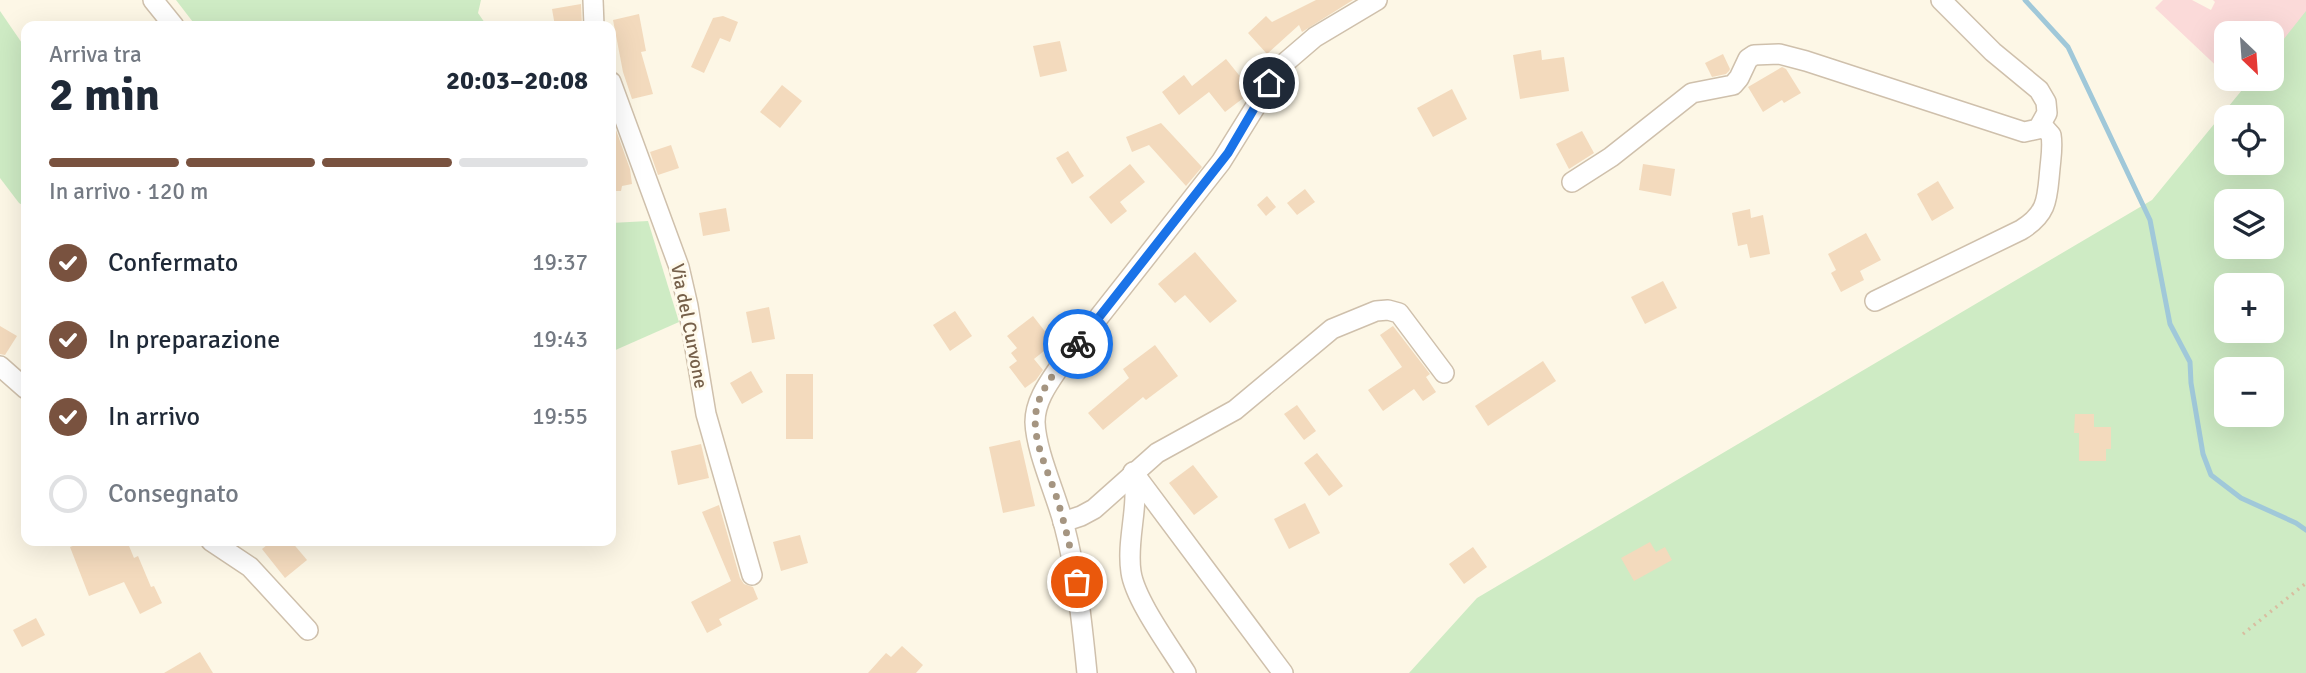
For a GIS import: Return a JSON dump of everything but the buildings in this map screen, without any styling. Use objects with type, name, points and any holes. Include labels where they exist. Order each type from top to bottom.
[{"type":"street","points":[[152,0],[170,21]]},
{"type":"street","points":[[593,0],[594,21]]},
{"type":"street","points":[[1087,673],[1079,595],[1063,522],[1036,433],[1036,409],[1045,388],[1228,153],[1280,67],[1315,37],[1377,0]]},
{"type":"street","points":[[1572,182],[1617,152],[1692,93],[1733,85],[1748,59],[1759,53],[1779,54],[1806,61],[2024,132],[2034,131],[2042,125],[2048,108],[2039,90],[1993,52],[1941,0]]},
{"type":"street","name":"Via del Curvone","points":[[616,96],[679,267],[706,414],[752,575]]},
{"type":"street","points":[[1875,302],[2021,230],[2035,220],[2047,200],[2052,145],[2051,135],[2042,125]]},
{"type":"street","points":[[1063,522],[1094,509],[1133,472],[1171,444],[1235,410],[1332,329],[1368,314],[1388,310],[1399,313],[1444,373]]},
{"type":"street","points":[[0,366],[21,385]]},
{"type":"street","points":[[1133,472],[1136,492],[1130,564],[1132,579],[1186,673]]},
{"type":"street","points":[[1133,472],[1283,673]]},
{"type":"street","points":[[218,546],[250,567],[308,630]]},
{"type":"path","points":[[2243,634],[2306,583]]},
{"type":"shaded area","points":[[2163,0],[2192,0],[2211,10],[2215,2],[2213,0],[2306,0],[2306,130],[2284,122],[2284,105],[2259,105],[2243,91],[2284,91],[2284,21],[2214,21],[2214,64],[2155,8]]},
{"type":"green space","points":[[176,0],[481,0],[478,13],[484,21],[192,21]]},
{"type":"green space","points":[[0,11],[21,42],[21,204],[0,178]]},
{"type":"green space","points":[[2306,11],[2306,673],[1409,673],[1477,598],[2152,200],[2214,124],[2214,175],[2284,175],[2284,105],[2230,105],[2241,91],[2284,91],[2284,39]]},
{"type":"green space","points":[[648,221],[679,322],[616,350],[616,223]]},
{"type":"waterway","points":[[2025,0],[2068,47],[2150,220],[2170,324],[2190,362],[2203,454],[2211,475],[2241,498],[2306,530]]},
{"type":"way so far","points":[[1077,582],[1054,489],[1037,439],[1035,422],[1041,395],[1078,344]]},
{"type":"route","points":[[1078,344],[1228,153],[1269,83]]}]
